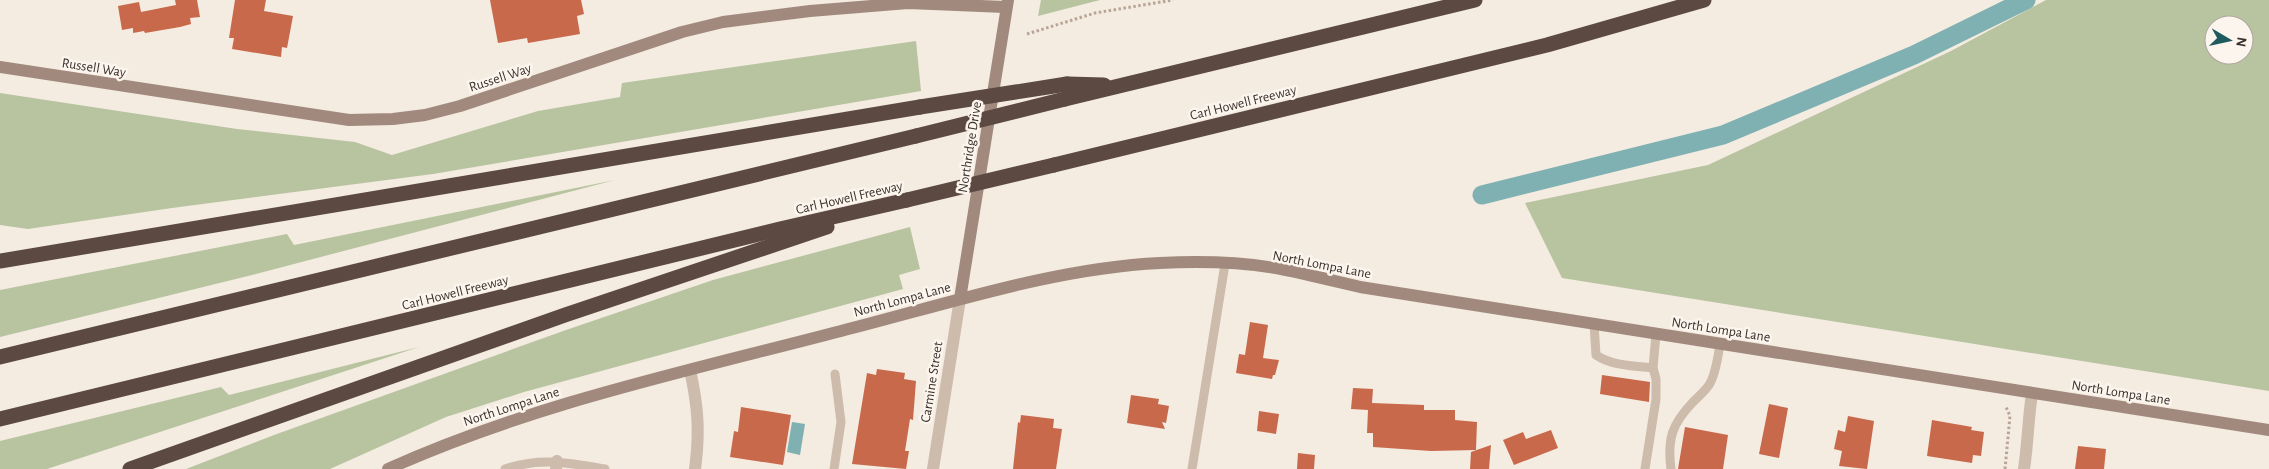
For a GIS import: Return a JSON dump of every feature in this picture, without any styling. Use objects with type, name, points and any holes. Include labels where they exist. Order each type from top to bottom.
[{"type":"highway","points":[[0,357],[1476,0]]},
{"type":"highway","name":"Carl Howell Freeway","points":[[0,419],[1556,42],[1704,0]]},
{"type":"highway","points":[[0,261],[1067,84],[1126,85]]},
{"type":"highway","points":[[130,469],[574,312],[907,200]]},
{"type":"street","name":"Russell Way","points":[[0,67],[311,116],[350,120],[393,119],[425,115],[460,106],[682,32],[723,22],[810,10],[908,3],[1006,3]]},
{"type":"street","name":"Northridge Drive","points":[[960,299],[1006,3]]},
{"type":"street","name":"North Lompa Lane","points":[[388,469],[449,442],[508,421],[690,370],[960,299],[1067,275],[1119,266],[1159,263],[1225,264],[1281,269],[1360,287],[2269,430]]},
{"type":"street","name":"Carmine Street","points":[[933,469],[960,299]]},
{"type":"street","points":[[690,370],[699,422],[695,469]]},
{"type":"street","points":[[2024,469],[2029,438],[2026,429],[2032,394]]},
{"type":"lane","points":[[1192,469],[1225,264]]},
{"type":"lane","points":[[1594,324],[1596,355],[1616,363],[1653,368]]},
{"type":"lane","points":[[1645,469],[1656,398],[1656,379],[1653,368],[1656,334]]},
{"type":"lane","points":[[1671,469],[1668,450],[1673,428],[1682,412],[1709,385],[1720,344]]},
{"type":"lane","points":[[834,469],[841,422],[835,374]]},
{"type":"lane","points":[[505,469],[537,461],[556,465],[605,469]]},
{"type":"path","points":[[1027,34],[1095,13],[1173,0]]},
{"type":"path","points":[[2005,469],[2010,416],[2006,407]]},
{"type":"green space","points":[[1041,0],[1100,0],[1038,16]]},
{"type":"green space","points":[[2046,0],[2269,0],[2269,391],[1562,278],[1525,203],[1708,165],[1951,51]]},
{"type":"green space","points":[[916,41],[921,91],[433,174],[28,229],[0,225],[0,93],[237,129],[355,142],[392,155],[538,111],[620,97],[622,83]]},
{"type":"green space","points":[[615,180],[248,276],[0,337],[0,290],[287,234],[294,245]]},
{"type":"green space","points":[[910,227],[920,269],[899,275],[903,289],[524,392],[446,417],[330,469],[186,469],[274,435],[566,330],[713,280]]},
{"type":"green space","points":[[419,347],[47,469],[0,469],[0,441],[221,387],[229,395]]},
{"type":"water","points":[[792,422],[805,424],[800,455],[787,452]]},
{"type":"building","points":[[175,0],[197,0],[200,17],[190,18],[191,24],[145,33],[144,31],[133,33],[133,28],[122,30],[118,6],[139,2],[141,12],[176,5]]},
{"type":"building","points":[[235,0],[266,0],[264,11],[293,16],[287,48],[282,47],[281,57],[232,49],[234,38],[229,38]]},
{"type":"building","points":[[490,0],[581,0],[584,14],[577,16],[580,34],[528,43],[527,38],[498,43]]},
{"type":"building","points":[[1250,322],[1268,325],[1263,358],[1279,360],[1272,379],[1236,373],[1239,354],[1245,355]]},
{"type":"building","points":[[877,369],[905,373],[904,379],[916,381],[913,420],[910,419],[905,451],[909,451],[906,469],[852,464],[867,373],[876,375]]},
{"type":"building","points":[[1602,375],[1650,382],[1649,402],[1600,394]]},
{"type":"building","points":[[1353,388],[1373,389],[1372,403],[1424,405],[1424,410],[1455,410],[1455,420],[1477,422],[1476,450],[1431,451],[1373,447],[1373,433],[1367,433],[1368,410],[1351,409]]},
{"type":"building","points":[[1131,395],[1159,399],[1158,404],[1169,406],[1166,423],[1162,422],[1165,429],[1127,423]]},
{"type":"building","points":[[1769,404],[1788,408],[1779,458],[1759,454]]},
{"type":"building","points":[[741,407],[791,415],[783,465],[730,457],[734,431],[738,432]]},
{"type":"building","points":[[1259,411],[1279,414],[1276,434],[1257,431]]},
{"type":"building","points":[[1021,415],[1054,419],[1053,428],[1062,429],[1056,469],[1013,469],[1018,422],[1020,423]]},
{"type":"building","points":[[1848,416],[1874,421],[1867,469],[1839,466],[1842,451],[1834,449],[1838,430],[1845,432]]},
{"type":"building","points":[[1932,420],[1972,427],[1971,430],[1984,432],[1981,456],[1973,455],[1972,463],[1927,456]]},
{"type":"building","points":[[1685,427],[1728,435],[1723,469],[1678,469]]},
{"type":"building","points":[[1551,430],[1558,448],[1514,465],[1503,440],[1523,432],[1526,439]]},
{"type":"building","points":[[1491,445],[1489,469],[1470,469],[1471,452]]},
{"type":"building","points":[[2078,446],[2106,449],[2104,469],[2075,469]]},
{"type":"building","points":[[1298,453],[1315,455],[1314,469],[1297,469]]},
{"type":"waterway","points":[[1482,195],[1723,135],[1914,55],[2026,0]]}]
